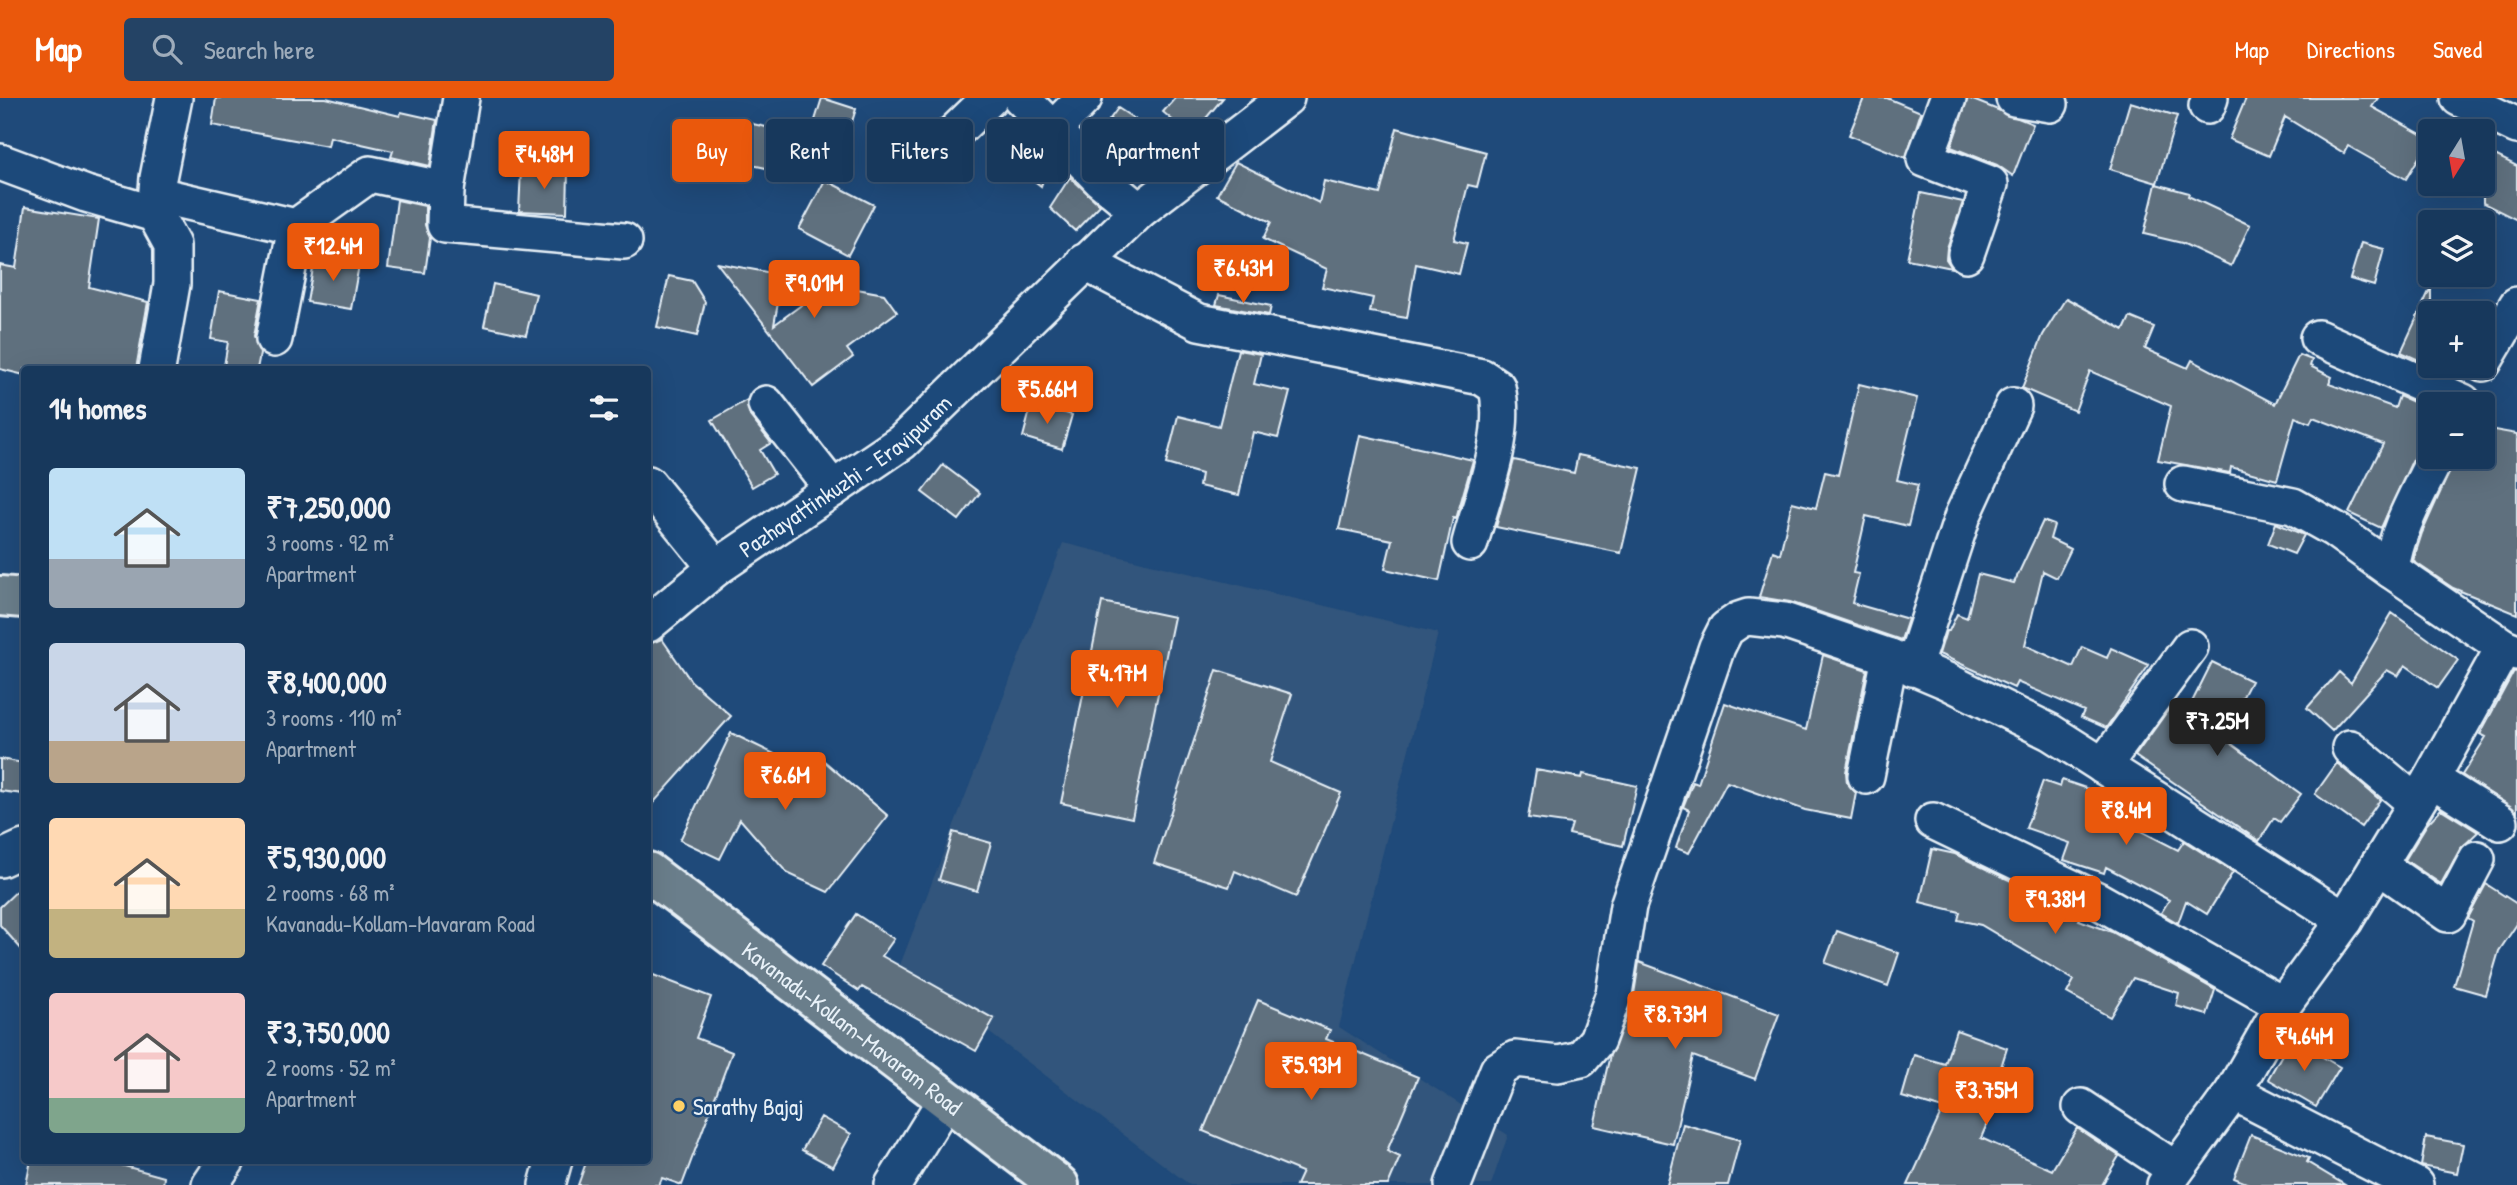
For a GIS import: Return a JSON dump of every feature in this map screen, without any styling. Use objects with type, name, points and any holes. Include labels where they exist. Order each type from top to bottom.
[{"type":"main road","points":[[0,596],[21,598]]},
{"type":"main road","name":"Kavanadu-Kollam-Mavaram Road","points":[[651,874],[1059,1185]]},
{"type":"street","points":[[158,366],[172,285],[172,245],[157,204],[158,178],[174,98]]},
{"type":"street","points":[[461,98],[446,190],[446,225],[624,241]]},
{"type":"street","points":[[968,119],[990,98]]},
{"type":"street","points":[[1021,98],[1041,119]]},
{"type":"street","points":[[1063,119],[1084,98]]},
{"type":"street","name":"Pazhayattinkuzhi - Eravipuram","points":[[651,622],[716,568],[902,442],[1139,211],[1286,98]]},
{"type":"street","points":[[1948,98],[1925,159],[1990,184],[1966,254]]},
{"type":"street","points":[[2014,98],[2050,104]]},
{"type":"street","points":[[2459,98],[2517,126]]},
{"type":"street","points":[[1068,146],[1100,179],[1139,211]]},
{"type":"street","points":[[0,162],[86,194],[296,227]]},
{"type":"street","points":[[274,340],[296,227],[370,174],[446,190]]},
{"type":"street","points":[[1084,262],[1199,322],[1482,377],[1497,387],[1502,408],[1470,543]]},
{"type":"street","points":[[2495,356],[2517,305]]},
{"type":"street","points":[[2318,338],[2438,392]]},
{"type":"street","points":[[766,404],[833,489]]},
{"type":"street","points":[[1866,776],[1901,663],[1963,515],[2013,406]]},
{"type":"street","points":[[2390,570],[2405,522],[2430,469]]},
{"type":"street","points":[[2081,1107],[2170,1177],[2233,1092],[2283,1005],[2345,920],[2510,650],[2334,529],[2293,506],[2183,484]]},
{"type":"street","points":[[651,488],[716,568]]},
{"type":"street","points":[[1453,1185],[1498,1070],[1515,1059],[1558,1065],[1581,1059],[1597,1040],[1614,994],[1628,906],[1717,647],[1726,629],[1748,617],[1784,621],[1901,663],[2050,732],[2345,920]]},
{"type":"street","points":[[2103,766],[2190,647]]},
{"type":"street","points":[[2350,748],[2424,791],[2500,822]]},
{"type":"street","points":[[1933,821],[2097,900],[2283,1005]]},
{"type":"street","points":[[0,859],[21,849]]},
{"type":"street","points":[[2378,865],[2448,914],[2477,859]]},
{"type":"street","points":[[2233,1092],[2416,1185]]},
{"type":"street","points":[[893,1185],[946,1099]]},
{"type":"street","points":[[210,1185],[225,1164]]},
{"type":"street","points":[[547,1185],[553,1164]]},
{"type":"shaded area","points":[[1063,543],[1438,633],[1339,1027],[1508,1135],[1491,1185],[1190,1185],[900,965]]},
{"type":"building","points":[[216,98],[326,98],[400,116],[401,112],[437,120],[430,166],[391,157],[393,151],[330,137],[328,146],[212,125]]},
{"type":"building","points":[[822,98],[856,109],[853,119],[815,119]]},
{"type":"building","points":[[1175,98],[1223,98],[1205,119],[1171,119],[1163,112]]},
{"type":"building","points":[[1864,98],[1887,98],[1921,112],[1906,158],[1849,135]]},
{"type":"building","points":[[1968,98],[2033,124],[2013,176],[1997,165],[1951,147]]},
{"type":"building","points":[[2246,98],[2378,98],[2372,107],[2418,132],[2418,159],[2406,179],[2348,146],[2344,153],[2285,117],[2269,156],[2229,139]]},
{"type":"building","points":[[2130,102],[2177,116],[2157,183],[2110,169]]},
{"type":"building","points":[[1118,108],[1135,119],[1110,119]]},
{"type":"building","points":[[752,124],[766,127],[766,168],[752,165]]},
{"type":"building","points":[[1397,128],[1486,152],[1477,187],[1468,185],[1454,240],[1467,243],[1459,274],[1416,264],[1407,318],[1370,312],[1373,298],[1322,287],[1327,269],[1263,239],[1271,222],[1217,195],[1236,162],[1319,203],[1324,181],[1380,194]]},
{"type":"building","points":[[2496,156],[2517,166],[2517,220],[2483,203],[2483,196],[2496,196]]},
{"type":"building","points":[[521,169],[568,171],[567,213],[519,211]]},
{"type":"building","points":[[1070,177],[1100,205],[1075,231],[1050,208]]},
{"type":"building","points":[[824,182],[874,205],[848,255],[799,229]]},
{"type":"building","points":[[2156,184],[2189,193],[2188,196],[2250,225],[2231,266],[2182,243],[2144,234]]},
{"type":"building","points":[[1921,193],[1963,202],[1947,248],[1946,259],[1952,268],[1907,259]]},
{"type":"building","points":[[397,200],[425,206],[425,225],[430,238],[425,273],[388,268]]},
{"type":"building","points":[[25,207],[99,219],[89,287],[148,302],[137,366],[21,366],[21,374],[0,369],[0,265],[16,268]]},
{"type":"building","points":[[2361,243],[2384,249],[2374,286],[2350,279]]},
{"type":"building","points":[[315,257],[359,265],[351,309],[307,302]]},
{"type":"building","points":[[717,263],[783,275],[774,325],[830,284],[884,294],[897,312],[847,349],[853,357],[813,387]]},
{"type":"building","points":[[669,276],[692,281],[705,302],[697,336],[657,327]]},
{"type":"building","points":[[493,284],[536,294],[526,335],[484,326]]},
{"type":"building","points":[[2431,287],[2431,301],[2425,301]]},
{"type":"building","points":[[219,291],[261,299],[254,336],[260,354],[258,366],[224,366],[228,342],[211,339]]},
{"type":"building","points":[[1219,295],[1271,306],[1269,315],[1216,305]]},
{"type":"building","points":[[2066,298],[2124,330],[2130,317],[2154,327],[2145,349],[2188,368],[2192,360],[2275,404],[2299,355],[2312,360],[2310,366],[2332,377],[2329,384],[2395,408],[2399,396],[2418,404],[2418,448],[2381,528],[2349,513],[2383,444],[2313,417],[2310,423],[2295,417],[2277,480],[2231,467],[2230,473],[2158,460],[2171,406],[2090,371],[2075,411],[2022,388],[2043,335]]},
{"type":"building","points":[[2418,315],[2418,359],[2401,352]]},
{"type":"building","points":[[1238,350],[1261,354],[1254,384],[1290,392],[1278,438],[1253,432],[1239,495],[1199,486],[1201,474],[1166,464],[1178,416],[1219,426]]},
{"type":"building","points":[[1859,384],[1917,398],[1897,480],[1918,485],[1908,526],[1866,516],[1853,573],[1859,574],[1852,603],[1908,619],[1901,640],[1790,602],[1759,597],[1773,551],[1780,554],[1792,502],[1816,508],[1825,472],[1838,475]]},
{"type":"building","points":[[747,400],[750,416],[771,443],[760,450],[774,474],[752,487],[712,420]]},
{"type":"building","points":[[1032,403],[1072,415],[1062,449],[1023,437]]},
{"type":"building","points":[[2495,430],[2517,434],[2517,614],[2453,588],[2413,561],[2422,533],[2451,469],[2495,469]]},
{"type":"building","points":[[1360,435],[1473,460],[1456,519],[1453,518],[1439,581],[1385,569],[1392,540],[1339,529]]},
{"type":"building","points":[[1578,455],[1641,468],[1621,553],[1496,527],[1514,460],[1574,473]]},
{"type":"building","points":[[943,465],[980,493],[959,520],[922,492]]},
{"type":"building","points":[[2043,521],[2054,525],[2050,539],[2071,549],[2057,578],[2043,571],[2025,645],[2073,667],[2082,647],[2107,658],[2111,648],[2149,665],[2106,728],[2081,717],[2084,711],[2017,682],[2014,688],[1939,654],[1946,631],[1949,631],[1957,614],[1967,618],[1978,574],[2014,583]]},
{"type":"building","points":[[2276,523],[2304,535],[2294,554],[2268,544]]},
{"type":"building","points":[[1102,602],[1174,617],[1132,818],[1061,803]]},
{"type":"building","points":[[2392,613],[2458,660],[2438,688],[2405,665],[2398,676],[2387,670],[2332,731],[2307,708],[2339,672],[2351,683]]},
{"type":"building","points":[[662,639],[691,681],[731,716],[651,806],[651,643]]},
{"type":"building","points":[[1823,655],[1867,670],[1846,772],[1847,783],[1856,793],[1851,819],[1805,810],[1727,782],[1689,853],[1676,848],[1689,810],[1683,807],[1693,782],[1698,784],[1725,703],[1806,730]]},
{"type":"building","points":[[2212,662],[2251,681],[2222,737],[2301,794],[2280,822],[2274,818],[2259,841],[2135,756],[2171,706],[2185,716]]},
{"type":"building","points":[[1217,670],[1292,694],[1270,762],[1341,793],[1296,897],[1235,871],[1229,887],[1154,863]]},
{"type":"building","points":[[2514,671],[2517,672],[2517,812],[2462,775],[2486,737],[2480,734]]},
{"type":"building","points":[[731,733],[805,769],[816,754],[888,816],[828,892],[787,873],[740,819],[720,859],[680,840]]},
{"type":"building","points":[[0,759],[21,762],[21,794],[0,791]]},
{"type":"building","points":[[2337,763],[2380,800],[2361,827],[2315,794]]},
{"type":"building","points":[[1536,770],[1582,778],[1583,774],[1637,786],[1623,846],[1569,834],[1572,824],[1528,818]]},
{"type":"building","points":[[2062,780],[2118,799],[2132,808],[2127,824],[2178,850],[2184,841],[2233,872],[2207,914],[2186,901],[2178,923],[2161,913],[2169,900],[2106,867],[2104,873],[2064,860],[2070,843],[2026,828],[2043,781],[2060,787]]},
{"type":"building","points":[[2441,809],[2478,832],[2460,849],[2441,884],[2405,860],[2427,824]]},
{"type":"building","points":[[953,832],[991,843],[977,891],[939,880]]},
{"type":"building","points":[[1932,849],[1955,854],[2082,915],[2079,920],[2112,932],[2215,990],[2207,1015],[2176,1006],[2179,993],[2133,978],[2110,1017],[2067,993],[2074,980],[1981,925],[1958,920],[1960,912],[1920,902]]},
{"type":"building","points":[[2486,884],[2517,904],[2517,924],[2499,951],[2486,995],[2454,986],[2473,921],[2468,918]]},
{"type":"building","points":[[21,887],[21,949],[0,925],[0,907]]},
{"type":"building","points":[[856,914],[894,939],[882,956],[994,1019],[976,1051],[862,987],[859,991],[821,966]]},
{"type":"building","points":[[1837,931],[1899,953],[1888,986],[1825,963]]},
{"type":"building","points":[[1639,962],[1779,1014],[1755,1079],[1693,1056],[1673,1144],[1594,1126],[1610,1055],[1633,1001]]},
{"type":"building","name":"Sarathy Bajaj","points":[[651,974],[711,997],[696,1038],[732,1052],[682,1185],[662,1178],[659,1185],[578,1185],[586,1164],[651,1164]]},
{"type":"building","points":[[1258,1000],[1330,1030],[1326,1039],[1418,1077],[1387,1151],[1400,1157],[1388,1185],[1296,1185],[1302,1172],[1203,1131]]},
{"type":"building","points":[[1956,1030],[2007,1048],[1996,1083],[2003,1086],[1981,1138],[2052,1170],[2077,1128],[2119,1156],[2102,1185],[1908,1185],[1943,1109],[1902,1097],[1914,1055],[1945,1064]]},
{"type":"building","points":[[2291,1039],[2340,1067],[2316,1107],[2268,1079]]},
{"type":"building","points":[[821,1117],[851,1134],[833,1167],[802,1150]]},
{"type":"building","points":[[1683,1124],[1740,1140],[1728,1185],[1667,1185]]},
{"type":"building","points":[[2251,1135],[2309,1158],[2307,1162],[2345,1185],[2251,1185],[2234,1178]]},
{"type":"building","points":[[2426,1137],[2463,1144],[2457,1173],[2421,1166]]},
{"type":"building","points":[[30,1164],[117,1164],[164,1177],[163,1185],[26,1185]]},
{"type":"place","name":"Sarathy Bajaj","points":[[679,1106]]}]
